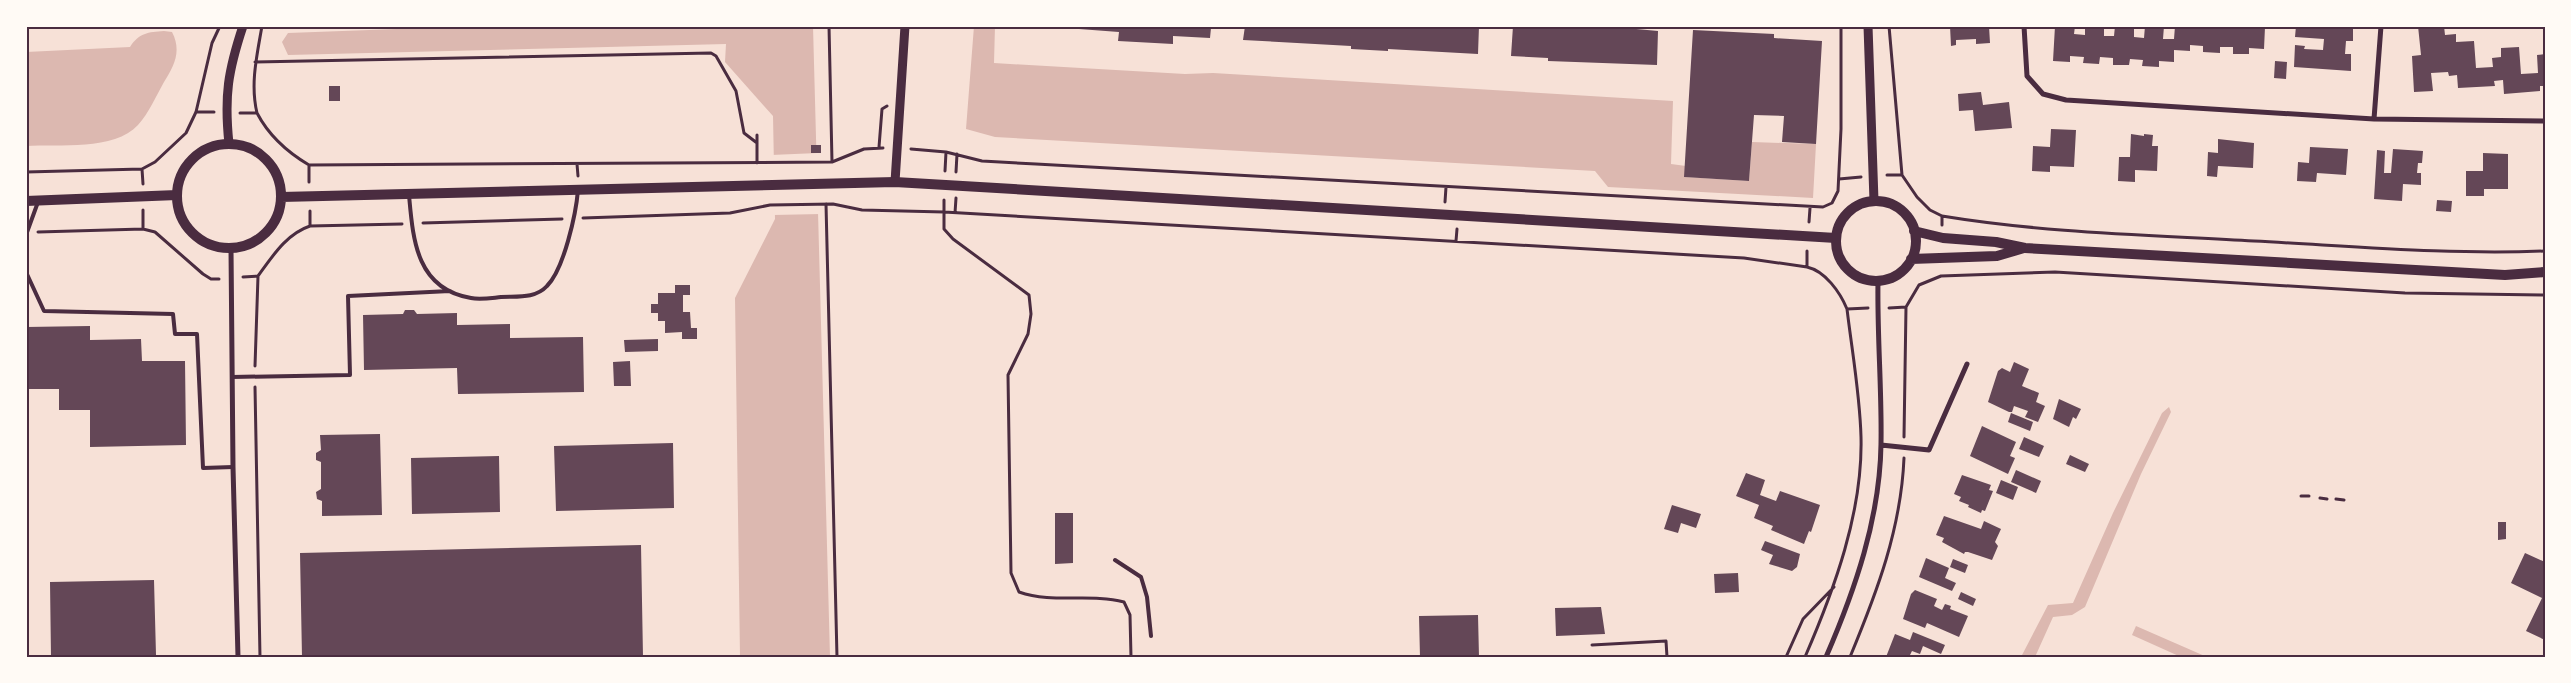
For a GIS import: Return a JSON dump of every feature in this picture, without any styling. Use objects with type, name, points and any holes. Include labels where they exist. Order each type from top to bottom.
[{"type":"main road","points":[[229,144],[245,147],[260,154],[272,167],[279,180],[281,197],[279,212],[272,227],[261,238],[246,246],[231,249],[214,246],[199,239],[186,227],[179,212],[176,195],[181,175],[193,159],[210,148],[229,144]]},
{"type":"main road","points":[[281,197],[409,192],[895,182],[1836,238]]},
{"type":"main road","points":[[26,201],[176,195]]},
{"type":"main road","points":[[1874,201],[1895,205],[1911,221],[1914,231],[1915,244],[1911,260],[1900,272],[1878,281],[1856,276],[1848,269],[1839,254],[1836,238],[1839,226],[1852,208],[1862,203],[1874,201]]},
{"type":"main road","points":[[1914,231],[1943,238],[1996,242],[2025,248],[2505,275],[2545,272]]},
{"type":"main road","points":[[1911,260],[1996,256],[2025,248]]},
{"type":"street","points":[[229,144],[226,112],[230,65],[243,26]]},
{"type":"street","points":[[895,182],[906,26]]},
{"type":"street","points":[[1868,26],[1874,201]]},
{"type":"street","points":[[2024,26],[2027,76],[2043,94],[2066,100],[2374,119],[2545,121]]},
{"type":"street","points":[[2374,119],[2381,26]]},
{"type":"street","points":[[231,249],[233,466],[238,657]]},
{"type":"street","points":[[1826,657],[1851,599],[1870,527],[1881,445],[1878,281]]},
{"type":"street","points":[[1881,445],[1929,450],[1968,364]]},
{"type":"lane","points":[[409,192],[416,248],[426,272],[455,295],[473,299],[535,295],[547,287],[554,278],[572,219],[578,188]]},
{"type":"lane","points":[[27,234],[38,201]]},
{"type":"lane","points":[[26,272],[44,311],[173,314],[175,334],[197,334],[203,468],[233,466]]},
{"type":"lane","points":[[232,377],[350,374],[348,296],[450,291]]},
{"type":"lane","points":[[1115,560],[1141,577],[1147,598],[1150,636]]},
{"type":"path","points":[[26,172],[142,169],[155,162],[186,133],[196,112],[212,43],[220,26]]},
{"type":"path","points":[[262,26],[253,96],[257,113],[267,133],[295,157],[309,165],[832,162],[864,149],[898,148],[946,152],[991,161],[1810,208],[1823,207],[1832,203],[1838,191],[1841,129],[1841,26]]},
{"type":"path","points":[[829,26],[832,162]]},
{"type":"path","points":[[1889,26],[1902,175]]},
{"type":"path","points":[[256,62],[711,53],[716,56],[736,91],[744,133],[757,143]]},
{"type":"path","points":[[196,112],[257,113]]},
{"type":"path","points":[[757,135],[757,163]]},
{"type":"path","points":[[946,152],[944,229],[952,239],[1029,295],[1031,314],[1028,334],[1008,375],[1011,573],[1019,592],[1035,598],[1109,598],[1124,602],[1130,615],[1131,657]]},
{"type":"path","points":[[309,165],[310,226]]},
{"type":"path","points":[[825,204],[837,657]]},
{"type":"path","points":[[260,657],[255,377],[258,276],[281,245],[310,226],[730,213],[770,205],[825,204],[862,210],[944,212],[1744,258],[1816,269],[1842,295],[1847,309],[1861,438],[1856,492],[1845,550],[1834,586],[1805,657]]},
{"type":"path","points":[[1807,267],[1810,208]]},
{"type":"path","points":[[1942,216],[1994,225],[2222,239],[2456,252],[2545,251]]},
{"type":"path","points":[[27,234],[143,229],[155,232],[203,274],[212,279],[258,276]]},
{"type":"path","points":[[1940,276],[2055,272],[2405,293],[2545,295]]},
{"type":"path","points":[[1850,657],[1887,560],[1902,490],[1906,307]]},
{"type":"path","points":[[2301,496],[2310,496]]},
{"type":"path","points":[[2320,498],[2327,498]]},
{"type":"path","points":[[2336,499],[2344,500]]},
{"type":"path","points":[[1786,657],[1803,619],[1834,586]]},
{"type":"path","points":[[1592,645],[1666,641],[1667,657]]},
{"type":"shaded area","points":[[478,26],[813,26],[830,657],[740,657],[735,298],[775,219],[773,116],[725,62],[726,44],[288,55],[282,42],[288,33]]},
{"type":"shaded area","points":[[974,26],[995,26],[994,63],[1185,74],[1213,73],[1673,101],[1671,164],[1686,166],[1685,177],[1749,181],[1752,142],[1816,144],[1813,198],[1608,187],[1595,171],[995,137],[966,129]]},
{"type":"shaded area","points":[[164,31],[172,32],[175,39],[176,58],[146,115],[138,125],[128,133],[101,143],[26,146],[26,52],[130,47],[144,34]]},
{"type":"shaded area","points":[[2169,407],[2171,412],[2141,474],[2085,607],[2072,615],[2053,617],[2035,657],[2021,657],[2048,605],[2073,603],[2113,513],[2162,413]]},
{"type":"shaded area","points":[[2136,626],[2207,657],[2181,657],[2132,635]]},
{"type":"pier","points":[[818,153],[821,214],[773,215],[771,155]]},
{"type":"building","points":[[1039,26],[1210,26],[1211,28],[1210,38],[1173,36],[1173,44],[1118,41],[1119,32]]},
{"type":"building","points":[[1245,26],[1479,26],[1478,54],[1351,49],[1351,46],[1243,40]]},
{"type":"building","points":[[1513,26],[1604,26],[1658,31],[1657,65],[1548,61],[1548,58],[1511,56]]},
{"type":"building","points":[[1950,26],[1989,26],[1990,43],[1976,44],[1976,39],[1956,40],[1956,45],[1951,46]]},
{"type":"building","points":[[2055,26],[2075,26],[2074,34],[2085,35],[2085,26],[2104,26],[2104,36],[2114,36],[2115,26],[2134,26],[2134,37],[2144,38],[2145,26],[2164,26],[2163,39],[2174,39],[2175,26],[2265,27],[2264,49],[2249,48],[2249,54],[2233,54],[2233,47],[2220,47],[2220,53],[2203,52],[2203,46],[2190,45],[2190,51],[2174,50],[2174,62],[2159,61],[2159,67],[2142,66],[2143,60],[2130,59],[2129,65],[2113,65],[2113,58],[2100,57],[2099,64],[2083,63],[2084,57],[2070,56],[2070,62],[2053,61]]},
{"type":"building","points":[[2296,26],[2353,26],[2353,41],[2346,41],[2345,54],[2351,54],[2351,71],[2294,67],[2295,45],[2305,46],[2304,49],[2323,50],[2324,39],[2295,37]]},
{"type":"building","points":[[2418,26],[2444,26],[2445,35],[2456,34],[2456,42],[2474,41],[2476,68],[2493,67],[2492,58],[2501,57],[2501,48],[2519,47],[2521,74],[2538,73],[2537,55],[2545,54],[2545,86],[2540,86],[2540,91],[2504,94],[2503,80],[2494,81],[2495,86],[2458,88],[2457,75],[2449,76],[2448,72],[2431,73],[2433,91],[2414,92],[2412,56],[2421,55]]},
{"type":"building","points":[[1693,30],[1774,34],[1774,38],[1822,41],[1816,144],[1782,142],[1784,116],[1754,115],[1749,181],[1684,177]]},
{"type":"building","points":[[2275,61],[2287,62],[2286,79],[2274,78]]},
{"type":"building","points":[[329,86],[340,86],[340,101],[329,101]]},
{"type":"building","points":[[1981,92],[1983,105],[2009,102],[2012,128],[1975,131],[1973,110],[1959,111],[1958,94]]},
{"type":"building","points":[[2051,129],[2076,130],[2074,167],[2050,166],[2050,172],[2032,171],[2033,146],[2050,147]]},
{"type":"building","points":[[2131,134],[2153,135],[2152,146],[2158,146],[2157,171],[2135,170],[2135,182],[2118,181],[2119,157],[2130,157]]},
{"type":"building","points":[[2218,139],[2254,143],[2253,168],[2218,166],[2217,177],[2207,176],[2208,152],[2218,153]]},
{"type":"building","points":[[811,145],[821,145],[821,153],[811,153]]},
{"type":"building","points":[[2310,147],[2348,149],[2346,175],[2317,173],[2316,182],[2297,181],[2298,162],[2309,163]]},
{"type":"building","points":[[2393,149],[2423,151],[2422,163],[2418,163],[2417,173],[2421,173],[2421,185],[2403,184],[2402,201],[2374,199],[2377,150],[2385,151],[2384,173],[2391,173]]},
{"type":"building","points":[[2483,153],[2508,154],[2508,189],[2484,189],[2484,196],[2466,196],[2466,171],[2483,171]]},
{"type":"building","points":[[2437,200],[2452,201],[2451,212],[2436,211]]},
{"type":"building","points":[[675,285],[690,285],[690,295],[683,295],[683,312],[690,312],[691,328],[697,328],[697,339],[682,339],[682,332],[665,333],[665,321],[658,321],[658,313],[651,313],[651,304],[658,304],[658,293],[675,293]]},
{"type":"building","points":[[405,310],[414,310],[417,314],[457,313],[457,325],[510,324],[510,338],[583,337],[584,392],[458,394],[457,368],[364,370],[363,315],[403,314]]},
{"type":"building","points":[[90,326],[90,340],[141,339],[142,361],[185,361],[186,445],[90,447],[90,410],[59,410],[59,389],[26,389],[26,327]]},
{"type":"building","points":[[658,339],[658,351],[625,352],[624,340]]},
{"type":"building","points":[[630,361],[631,386],[614,386],[613,362]]},
{"type":"building","points":[[2014,362],[2029,369],[2022,386],[2039,393],[2036,402],[2045,406],[2038,422],[2025,417],[2028,411],[2014,406],[2012,412],[2009,412],[1988,402],[1998,371],[2002,368],[2010,372]]},
{"type":"building","points":[[2059,399],[2081,409],[2076,419],[2073,417],[2069,427],[2053,419]]},
{"type":"building","points":[[2011,413],[2033,422],[2030,431],[2008,422]]},
{"type":"building","points":[[1982,426],[2016,442],[2010,456],[2015,458],[2008,474],[1970,456]]},
{"type":"building","points":[[380,434],[382,515],[322,516],[322,501],[317,499],[316,492],[321,489],[321,462],[316,460],[316,453],[321,450],[320,435]]},
{"type":"building","points":[[2024,437],[2044,446],[2039,457],[2019,449]]},
{"type":"building","points":[[673,443],[674,508],[556,511],[554,446]]},
{"type":"building","points":[[2070,455],[2089,464],[2085,472],[2066,464]]},
{"type":"building","points":[[499,456],[500,512],[412,514],[411,458]]},
{"type":"building","points":[[2016,470],[2041,481],[2036,493],[2011,482]]},
{"type":"building","points":[[1746,473],[1765,480],[1760,495],[1776,501],[1780,491],[1820,505],[1811,532],[1809,531],[1804,544],[1771,530],[1773,526],[1754,518],[1759,505],[1736,496]]},
{"type":"building","points":[[1962,475],[1991,485],[1989,490],[1993,491],[1985,511],[1982,510],[1981,513],[1968,507],[1969,505],[1959,501],[1961,497],[1954,494]]},
{"type":"building","points":[[2001,480],[2018,487],[2013,500],[1996,493]]},
{"type":"building","points":[[1672,505],[1701,514],[1696,528],[1681,523],[1678,533],[1664,529]]},
{"type":"building","points":[[1055,513],[1073,513],[1073,563],[1055,564]]},
{"type":"building","points":[[1944,516],[1981,529],[1984,521],[2001,529],[1995,542],[1998,546],[1992,560],[1968,552],[1964,554],[1942,542],[1944,538],[1936,535]]},
{"type":"building","points":[[2498,522],[2506,522],[2506,539],[2498,540]]},
{"type":"building","points":[[1765,541],[1800,554],[1797,567],[1792,571],[1769,564],[1773,555],[1761,550]]},
{"type":"building","points":[[641,545],[643,657],[302,657],[300,553]]},
{"type":"building","points":[[2525,553],[2545,562],[2545,640],[2526,631],[2542,598],[2511,583]]},
{"type":"building","points":[[1926,558],[1949,568],[1945,578],[1956,583],[1952,591],[1919,577]]},
{"type":"building","points":[[1953,559],[1968,565],[1965,573],[1950,567]]},
{"type":"building","points":[[1738,573],[1739,592],[1715,593],[1714,574]]},
{"type":"building","points":[[154,580],[156,655],[51,657],[50,582]]},
{"type":"building","points":[[1915,590],[1937,599],[1934,606],[1942,610],[1945,604],[1951,606],[1950,609],[1968,616],[1959,637],[1927,623],[1925,628],[1903,619],[1911,594]]},
{"type":"building","points":[[1961,592],[1976,599],[1973,606],[1958,599]]},
{"type":"building","points":[[1601,607],[1605,634],[1556,636],[1555,608]]},
{"type":"building","points":[[1478,615],[1479,657],[1420,657],[1419,616]]},
{"type":"building","points":[[1913,632],[1945,645],[1941,654],[1923,646],[1920,654],[1912,651],[1909,657],[1886,657],[1895,634],[1910,640]]}]
